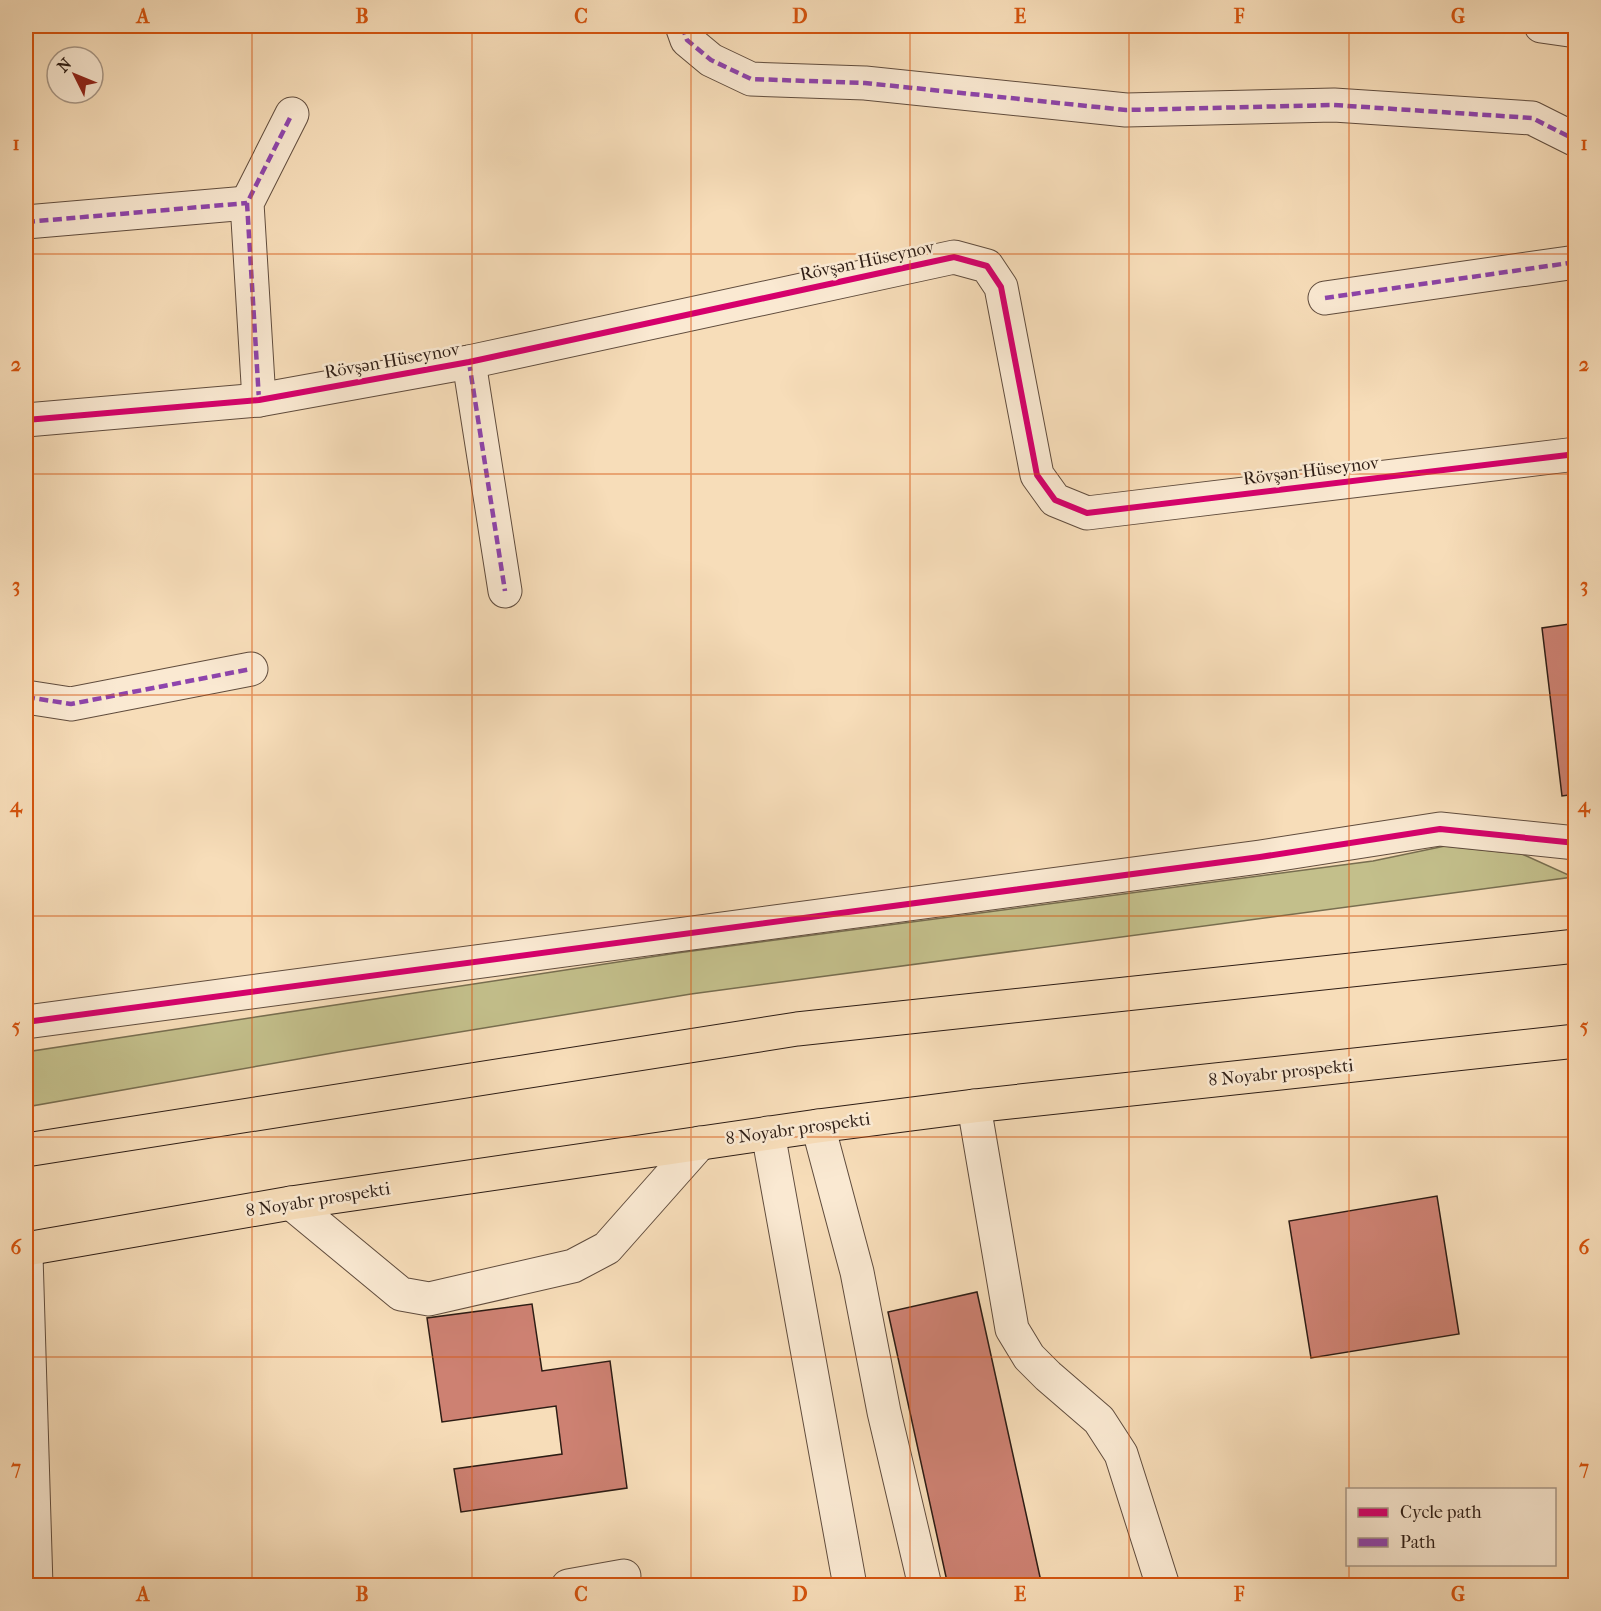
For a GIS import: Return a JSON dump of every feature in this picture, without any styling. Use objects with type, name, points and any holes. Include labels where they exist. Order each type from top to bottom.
[{"type":"highway","points":[[26,1150],[797,1029],[1575,946]]},
{"type":"highway","name":"8 Noyabr prospekti","points":[[26,1249],[291,1203],[818,1126],[974,1106],[1575,1041]]},
{"type":"street","points":[[682,26],[687,40],[711,60],[751,79],[866,83],[1126,110],[1334,105],[1532,118],[1575,140]]},
{"type":"street","points":[[1541,26],[1575,31]]},
{"type":"street","points":[[259,400],[247,203],[292,114]]},
{"type":"street","points":[[26,222],[247,203]]},
{"type":"street","name":"Rövşən Hüseynov","points":[[26,420],[259,400],[469,362],[954,257],[987,266],[1001,287],[1037,475],[1055,500],[1087,513],[1575,454]]},
{"type":"street","points":[[1325,298],[1575,262]]},
{"type":"street","points":[[469,362],[505,591]]},
{"type":"street","points":[[26,697],[71,704],[251,669]]},
{"type":"street","points":[[26,1022],[1236,860],[1440,829],[1575,843]]},
{"type":"street","points":[[974,1106],[1012,1329],[1029,1357],[1041,1370],[1099,1419],[1120,1454],[1163,1586]]},
{"type":"street","points":[[818,1126],[857,1272],[884,1412],[924,1586]]},
{"type":"street","points":[[768,1133],[850,1586]]},
{"type":"street","points":[[291,1203],[401,1294],[429,1299],[573,1266],[607,1248],[700,1143]]},
{"type":"street","points":[[26,1255],[36,1586]]},
{"type":"street","points":[[568,1586],[624,1576]]},
{"type":"shaded area","points":[[1445,846],[1522,854],[1573,877],[691,994],[344,1051],[26,1107],[26,1052],[677,953],[1373,861]]},
{"type":"building","points":[[1576,623],[1576,794],[1562,796],[1542,628]]},
{"type":"building","points":[[1437,1196],[1459,1334],[1311,1358],[1289,1221]]},
{"type":"building","points":[[977,1292],[1042,1586],[948,1586],[888,1312]]},
{"type":"building","points":[[532,1304],[542,1371],[610,1361],[627,1488],[461,1512],[454,1469],[562,1454],[556,1406],[442,1422],[427,1318]]},
{"type":"marked path","points":[[682,26],[687,40],[711,60],[751,79],[865,83],[1126,110],[1334,105],[1532,118],[1576,140]]},
{"type":"marked path","points":[[259,400],[247,203],[292,114]]},
{"type":"marked path","points":[[26,222],[247,203]]},
{"type":"marked path","points":[[1325,298],[1576,262]]},
{"type":"marked path","points":[[469,362],[505,591]]},
{"type":"marked path","points":[[26,697],[71,704],[251,669]]},
{"type":"cycle path","points":[[26,420],[259,400],[469,362],[954,257],[987,266],[1001,287],[1037,475],[1055,500],[1087,513],[1576,454]]},
{"type":"cycle path","points":[[26,1022],[1260,857],[1440,829],[1576,843]]}]
